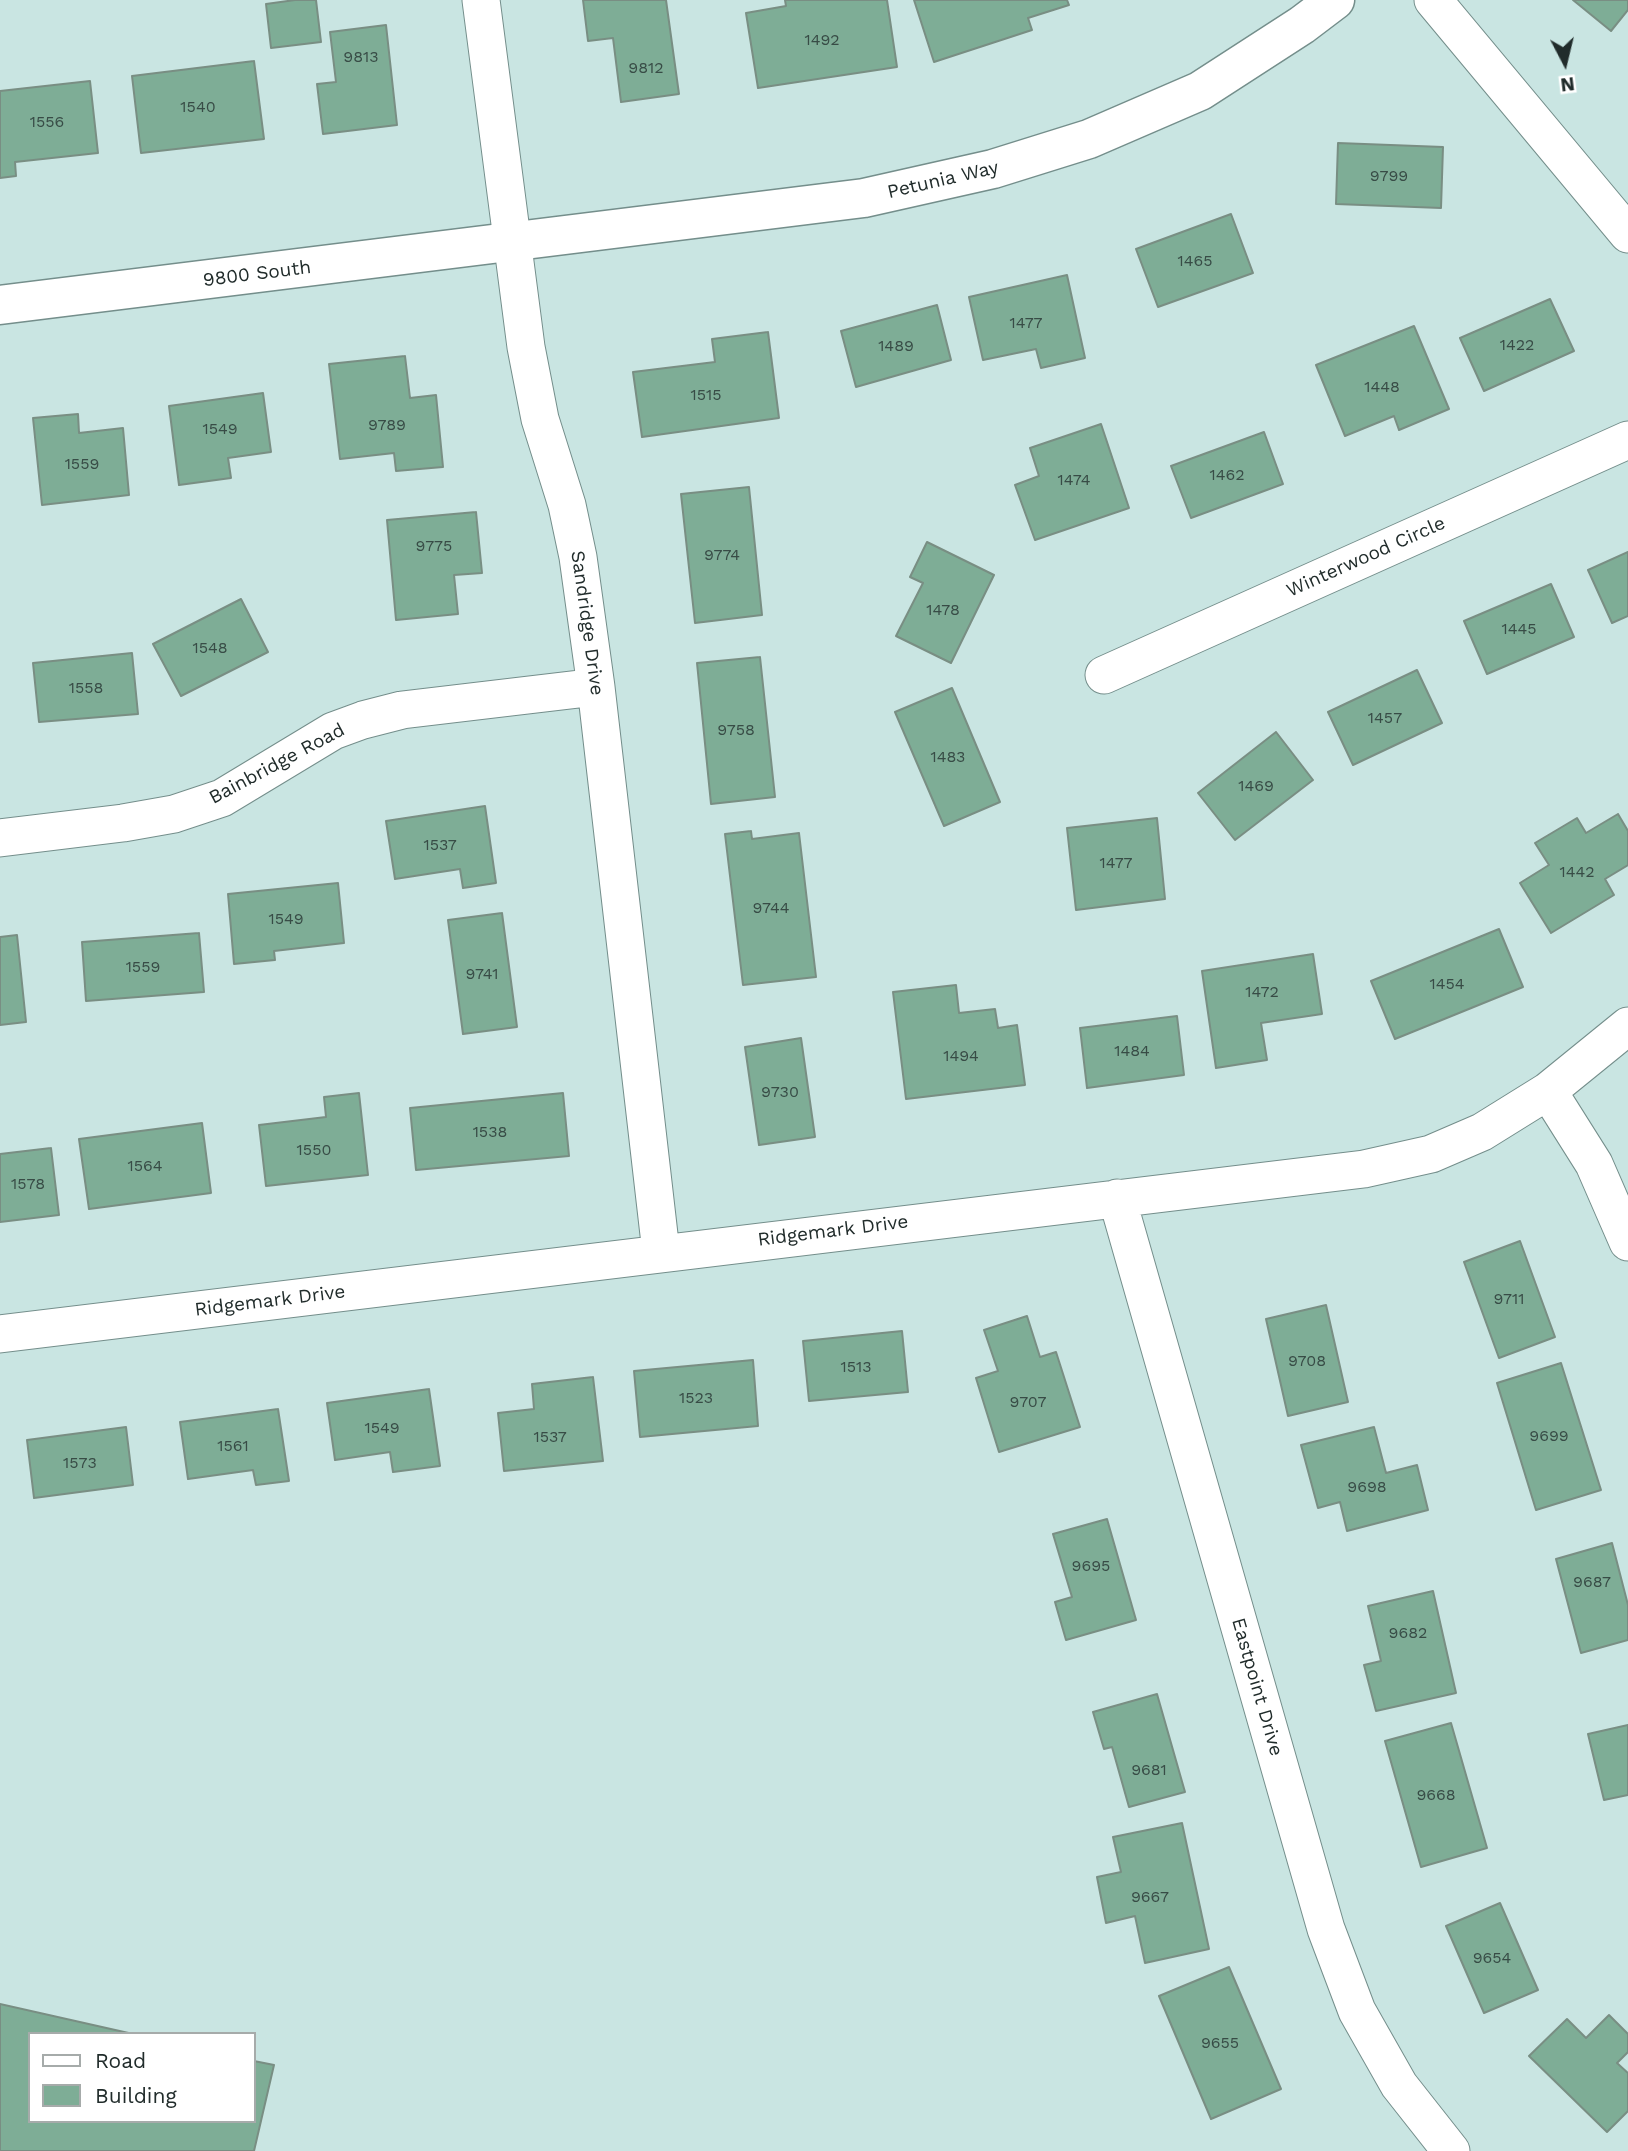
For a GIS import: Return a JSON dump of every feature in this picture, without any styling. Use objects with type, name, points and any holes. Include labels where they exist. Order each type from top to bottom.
[{"type":"street","name":"Sandridge Drive","points":[[481,0],[501,171],[526,346],[540,419],[568,505],[578,557],[596,687],[661,1252]]},
{"type":"street","name":"Petunia Way","points":[[513,243],[864,198],[993,169],[1089,139],[1200,90],[1302,25],[1335,0]]},
{"type":"street","points":[[1433,0],[1628,234]]},
{"type":"street","name":"9800 South","points":[[0,305],[513,243]]},
{"type":"street","name":"Winterwood Circle","points":[[1104,675],[1628,440]]},
{"type":"street","name":"Bainbridge Road","points":[[0,838],[123,824],[174,814],[222,798],[333,731],[363,719],[401,710],[596,687]]},
{"type":"street","name":"Ridgemark Drive","points":[[0,1334],[1364,1169],[1431,1154],[1482,1132],[1548,1091],[1628,1026]]},
{"type":"street","points":[[1548,1091],[1594,1164],[1628,1242]]},
{"type":"street","name":"Eastpoint Drive","points":[[1117,1198],[1326,1929],[1357,2011],[1399,2085],[1451,2151]]},
{"type":"building","points":[[316,0],[321,42],[271,48],[266,4]]},
{"type":"building","points":[[583,0],[666,0],[679,94],[621,102],[613,38],[588,41]]},
{"type":"building","points":[[785,0],[887,0],[897,67],[758,88],[746,13],[786,6]]},
{"type":"building","points":[[914,0],[1067,0],[1069,5],[1028,18],[1032,30],[934,62]]},
{"type":"building","points":[[1573,0],[1628,0],[1628,10],[1611,31]]},
{"type":"building","points":[[386,25],[397,125],[323,134],[317,84],[336,82],[330,32]]},
{"type":"building","points":[[254,61],[264,139],[141,153],[132,76]]},
{"type":"building","points":[[90,81],[98,153],[15,162],[16,176],[0,178],[0,91]]},
{"type":"building","points":[[1338,143],[1443,147],[1441,208],[1336,204]]},
{"type":"building","points":[[1231,214],[1253,273],[1158,307],[1136,249]]},
{"type":"building","points":[[1067,275],[1085,358],[1041,368],[1036,349],[983,360],[969,297]]},
{"type":"building","points":[[1550,299],[1574,351],[1484,391],[1460,338]]},
{"type":"building","points":[[937,305],[951,360],[856,387],[841,331]]},
{"type":"building","points":[[1414,326],[1449,409],[1399,430],[1394,416],[1345,436],[1316,365]]},
{"type":"building","points":[[768,332],[779,418],[642,437],[633,372],[715,362],[712,339]]},
{"type":"building","points":[[405,356],[410,398],[436,395],[443,467],[396,471],[394,453],[340,459],[329,364]]},
{"type":"building","points":[[263,393],[271,452],[228,458],[231,478],[179,485],[169,406]]},
{"type":"building","points":[[78,414],[79,433],[123,428],[129,495],[42,505],[33,418]]},
{"type":"building","points":[[1101,424],[1129,508],[1035,540],[1015,485],[1039,476],[1030,448]]},
{"type":"building","points":[[1264,432],[1283,484],[1191,518],[1171,466]]},
{"type":"building","points":[[749,487],[762,615],[695,623],[681,494]]},
{"type":"building","points":[[476,512],[482,573],[454,575],[458,614],[396,620],[387,520]]},
{"type":"building","points":[[927,542],[994,575],[951,663],[896,636],[923,583],[910,577]]},
{"type":"building","points":[[1628,552],[1628,616],[1612,623],[1588,570]]},
{"type":"building","points":[[1551,584],[1574,637],[1487,674],[1464,621]]},
{"type":"building","points":[[241,599],[268,652],[181,696],[153,644]]},
{"type":"building","points":[[132,653],[138,714],[39,722],[33,663]]},
{"type":"building","points":[[760,657],[775,797],[711,804],[697,663]]},
{"type":"building","points":[[1417,670],[1442,723],[1353,765],[1328,712]]},
{"type":"building","points":[[952,688],[1000,802],[944,826],[895,712]]},
{"type":"building","points":[[1276,732],[1313,780],[1235,840],[1198,793]]},
{"type":"building","points":[[485,806],[496,883],[463,888],[460,869],[395,879],[386,821]]},
{"type":"building","points":[[1618,814],[1628,831],[1628,865],[1605,879],[1614,895],[1551,933],[1520,883],[1549,865],[1535,843],[1577,818],[1586,833]]},
{"type":"building","points":[[1157,818],[1165,899],[1076,910],[1067,828]]},
{"type":"building","points":[[751,831],[752,839],[799,833],[816,977],[743,985],[725,834]]},
{"type":"building","points":[[338,883],[344,943],[274,951],[275,960],[234,964],[228,894]]},
{"type":"building","points":[[502,913],[517,1027],[463,1034],[448,920]]},
{"type":"building","points":[[1499,929],[1523,987],[1395,1039],[1371,981]]},
{"type":"building","points":[[199,933],[204,992],[86,1001],[82,942]]},
{"type":"building","points":[[17,935],[26,1022],[0,1025],[0,937]]},
{"type":"building","points":[[1313,954],[1322,1014],[1261,1023],[1267,1060],[1216,1068],[1202,971]]},
{"type":"building","points":[[956,985],[959,1013],[995,1009],[998,1028],[1017,1025],[1025,1085],[906,1099],[893,992]]},
{"type":"building","points":[[1177,1016],[1184,1075],[1087,1088],[1080,1028]]},
{"type":"building","points":[[801,1038],[815,1137],[759,1145],[745,1047]]},
{"type":"building","points":[[359,1093],[368,1175],[266,1186],[259,1125],[326,1117],[324,1097]]},
{"type":"building","points":[[563,1093],[569,1156],[416,1170],[410,1108]]},
{"type":"building","points":[[202,1123],[211,1193],[89,1209],[79,1139]]},
{"type":"building","points":[[51,1148],[59,1215],[0,1222],[0,1154]]},
{"type":"building","points":[[1520,1241],[1555,1337],[1499,1358],[1464,1262]]},
{"type":"building","points":[[1326,1305],[1348,1402],[1288,1416],[1266,1319]]},
{"type":"building","points":[[1027,1316],[1040,1357],[1056,1352],[1080,1427],[999,1452],[976,1378],[998,1371],[984,1330]]},
{"type":"building","points":[[902,1331],[908,1392],[809,1401],[803,1341]]},
{"type":"building","points":[[753,1360],[758,1426],[640,1437],[634,1371]]},
{"type":"building","points":[[1561,1363],[1601,1490],[1536,1510],[1497,1383]]},
{"type":"building","points":[[593,1377],[603,1461],[504,1471],[498,1413],[534,1409],[532,1384]]},
{"type":"building","points":[[429,1389],[440,1466],[393,1472],[390,1452],[335,1460],[327,1403]]},
{"type":"building","points":[[278,1409],[289,1481],[256,1485],[253,1470],[188,1479],[180,1422]]},
{"type":"building","points":[[126,1427],[133,1485],[34,1498],[27,1440]]},
{"type":"building","points":[[1374,1427],[1386,1473],[1417,1465],[1428,1510],[1347,1531],[1340,1502],[1318,1508],[1301,1445]]},
{"type":"building","points":[[1107,1519],[1136,1620],[1066,1640],[1055,1602],[1072,1597],[1053,1534]]},
{"type":"building","points":[[1612,1543],[1628,1605],[1628,1640],[1581,1653],[1556,1559]]},
{"type":"building","points":[[1433,1591],[1456,1693],[1376,1711],[1364,1665],[1381,1661],[1368,1606]]},
{"type":"building","points":[[1157,1694],[1185,1792],[1129,1807],[1112,1747],[1104,1749],[1093,1712]]},
{"type":"building","points":[[1451,1723],[1487,1848],[1421,1867],[1385,1741]]},
{"type":"building","points":[[1628,1725],[1628,1795],[1604,1800],[1588,1734]]},
{"type":"building","points":[[1182,1823],[1209,1949],[1145,1963],[1135,1916],[1106,1923],[1097,1877],[1121,1872],[1113,1837]]},
{"type":"building","points":[[1500,1903],[1538,1990],[1484,2013],[1446,1926]]},
{"type":"building","points":[[1229,1967],[1281,2089],[1211,2119],[1159,1996]]},
{"type":"building","points":[[0,2004],[124,2032],[28,2032],[28,2123],[256,2123],[256,2061],[274,2065],[254,2151],[0,2151]]},
{"type":"building","points":[[1609,2015],[1628,2034],[1628,2052],[1617,2063],[1628,2073],[1628,2111],[1607,2132],[1529,2056],[1567,2019],[1586,2038]]}]
